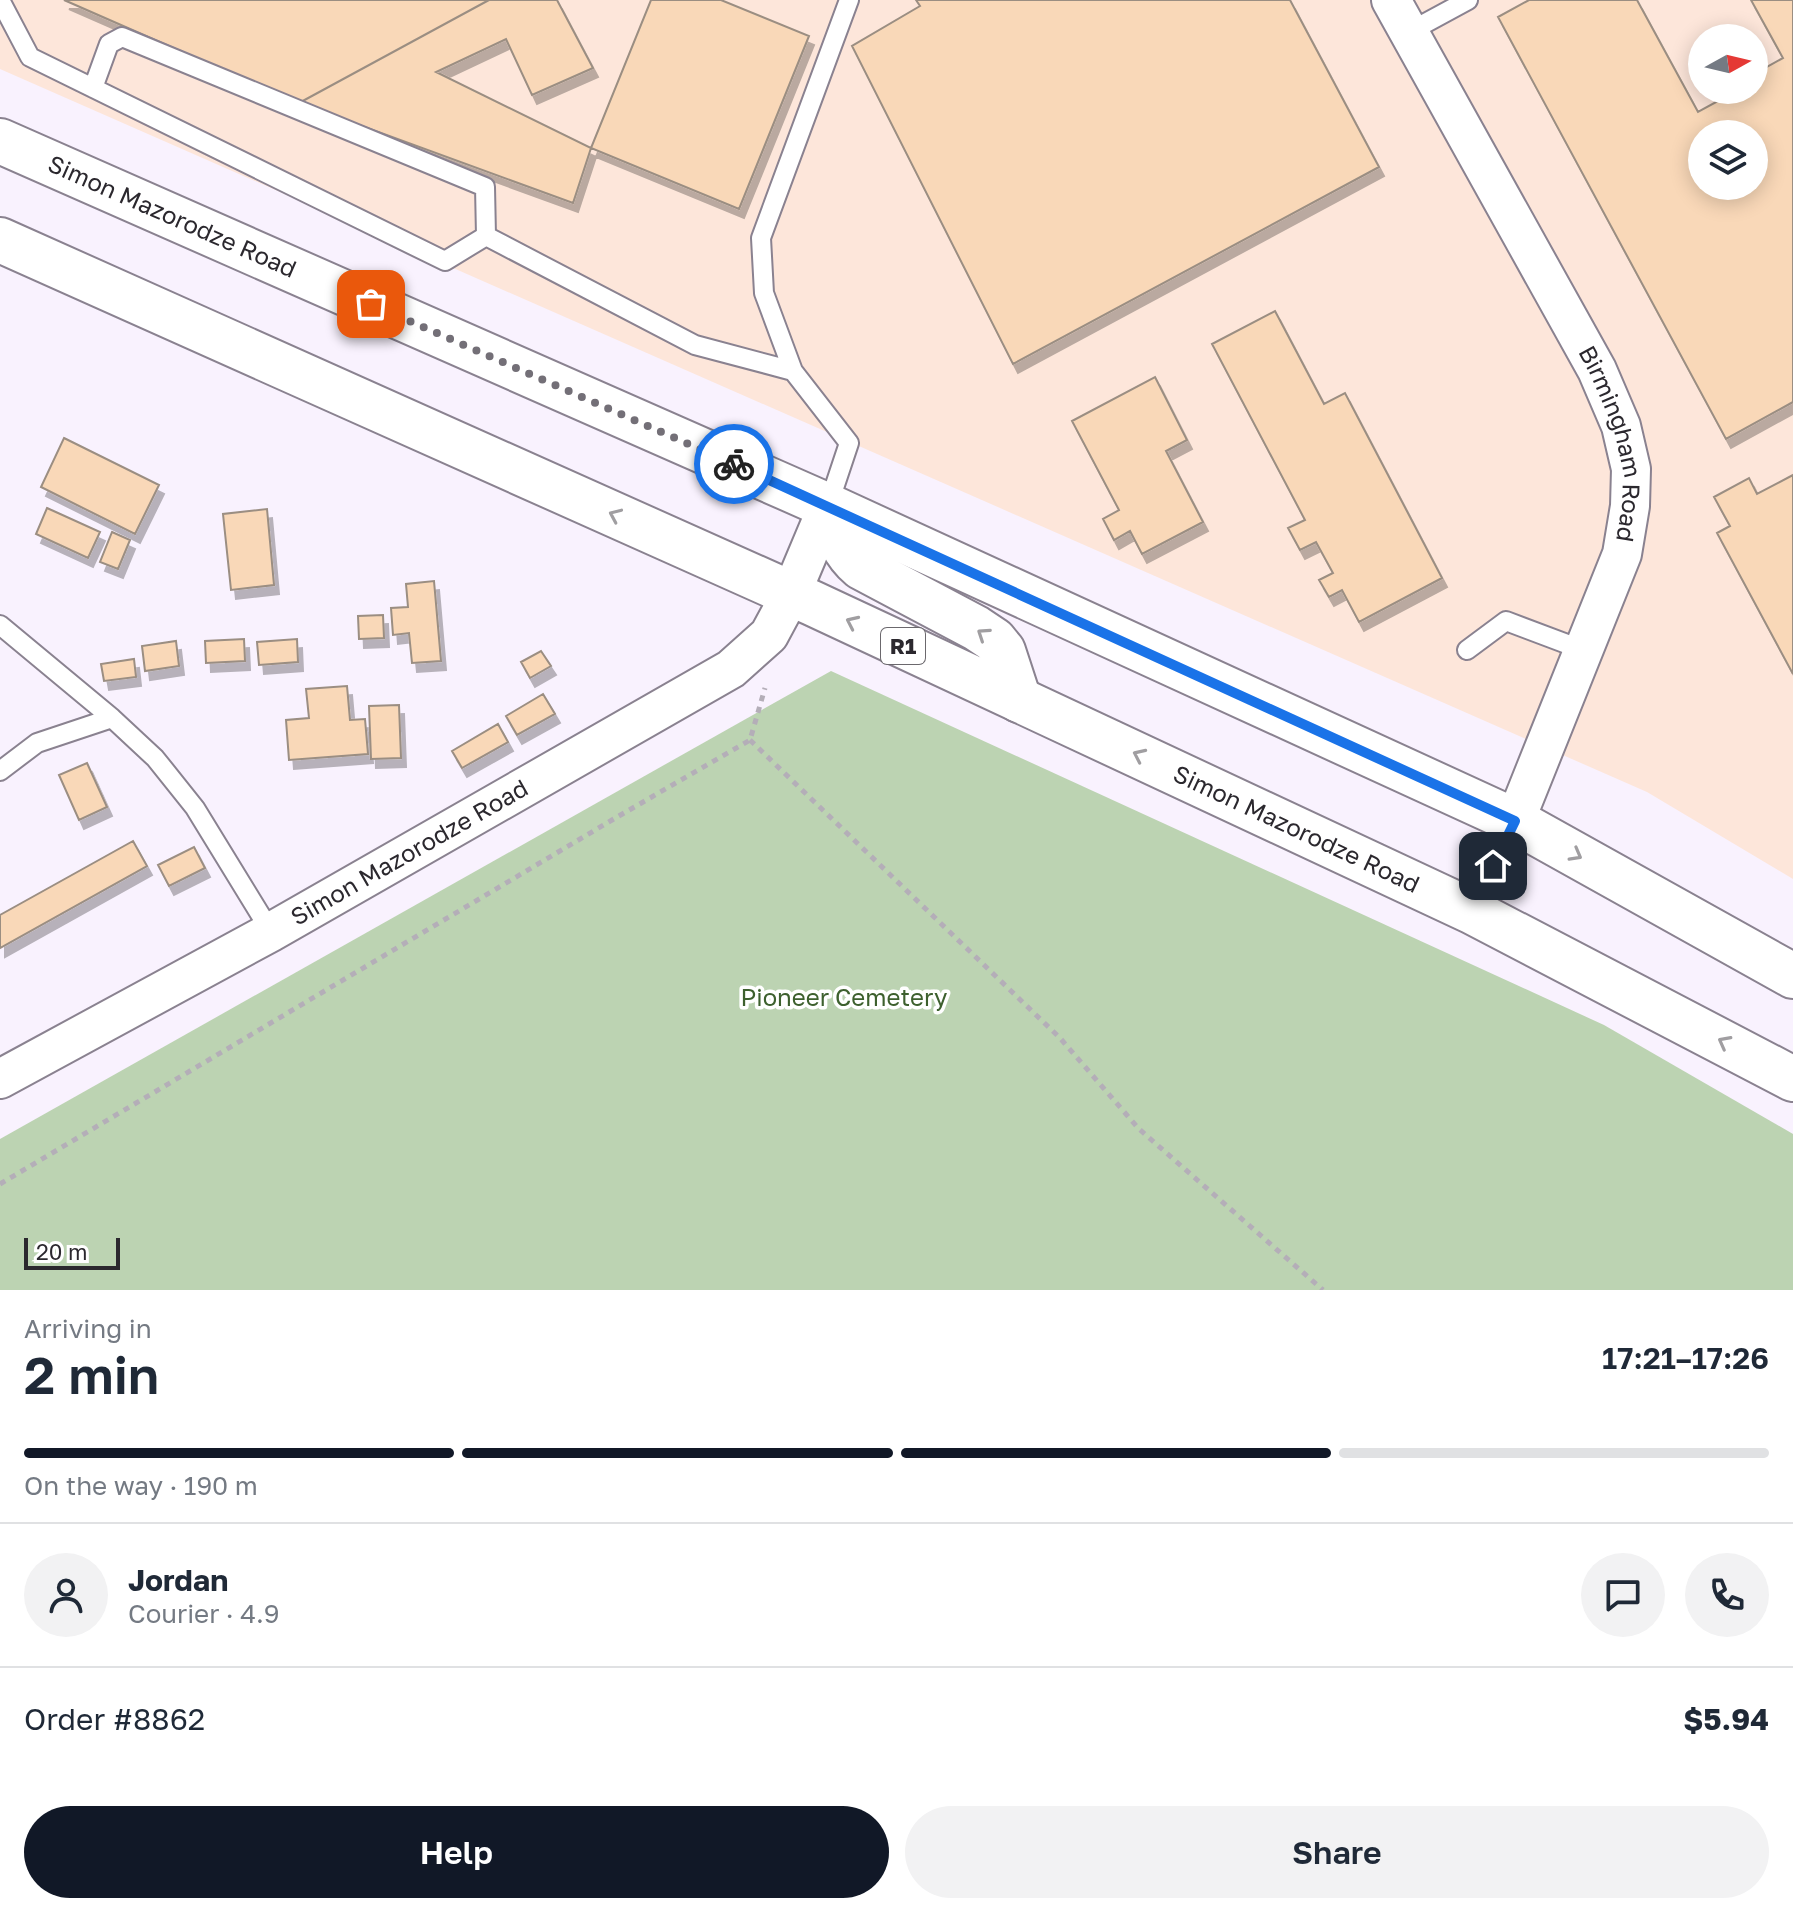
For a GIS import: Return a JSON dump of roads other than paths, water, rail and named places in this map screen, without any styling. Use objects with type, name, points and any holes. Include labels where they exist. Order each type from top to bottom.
[{"type":"highway","name":"Simon Mazorodze Road","points":[[0,141],[828,506],[1515,821],[1793,976]]},
{"type":"highway","name":"Simon Mazorodze Road","points":[[0,240],[791,594],[1471,911],[1793,1079]]},
{"type":"highway","points":[[828,506],[841,544],[861,567],[994,640],[1003,651],[1019,700]]},
{"type":"street","name":"Birmingham Road","points":[[1400,16],[1597,370],[1621,426],[1631,469],[1630,506],[1622,554],[1515,821],[1471,911]]},
{"type":"street","name":"Simon Mazorodze Road","points":[[0,1079],[271,932],[731,669],[769,635],[791,594],[828,506]]},
{"type":"lane","points":[[0,0],[30,57],[445,261],[486,236]]},
{"type":"lane","points":[[828,506],[849,443],[793,371],[764,293],[761,238],[849,0]]},
{"type":"lane","points":[[1400,16],[1468,0]]},
{"type":"lane","points":[[93,88],[109,44],[122,37],[485,187],[486,236]]},
{"type":"lane","points":[[486,236],[695,345],[793,371]]},
{"type":"lane","points":[[1467,650],[1506,621],[1583,650]]},
{"type":"lane","points":[[0,625],[155,758],[195,808],[271,932]]},
{"type":"lane","points":[[0,771],[37,743],[112,718]]},
{"type":"park label","name":"Pioneer Cemetery","points":[[844,998]]}]
